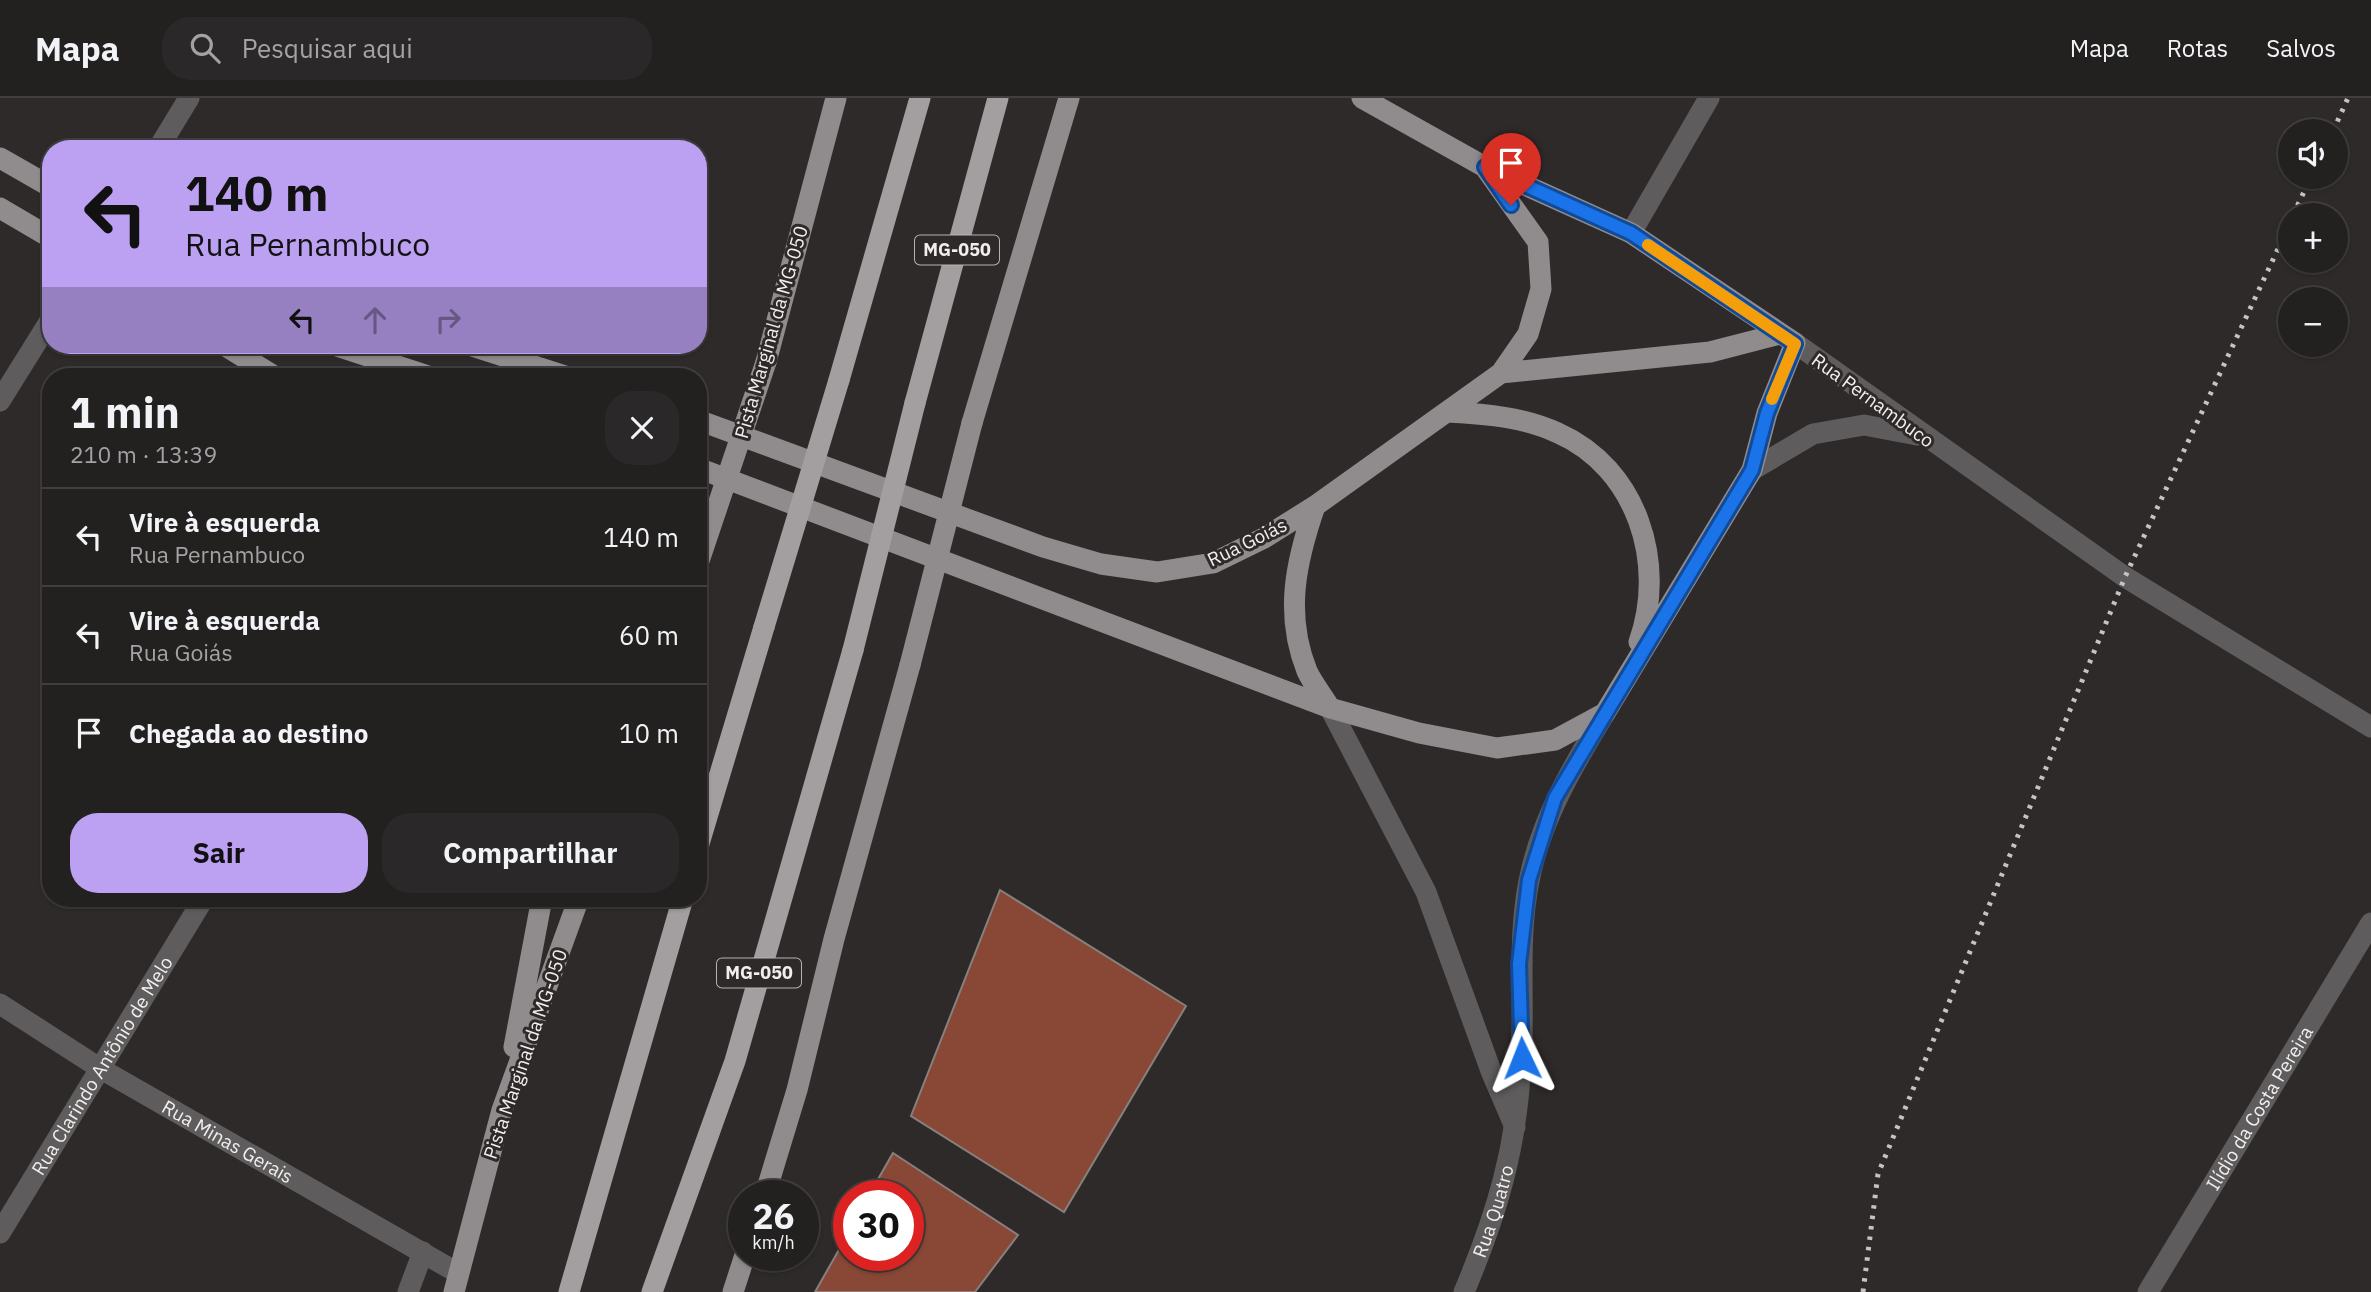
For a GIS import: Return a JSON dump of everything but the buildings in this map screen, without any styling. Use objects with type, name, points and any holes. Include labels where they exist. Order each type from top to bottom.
[{"type":"highway","points":[[707,817],[839,380],[920,98]]},
{"type":"highway","name":"MG-050","points":[[652,1292],[735,1061],[853,650],[915,403],[998,98]]},
{"type":"highway","points":[[569,1292],[680,907]]},
{"type":"main road","name":"Pista Marginal da MG-050","points":[[707,537],[766,362],[836,98]]},
{"type":"main road","points":[[770,1180],[797,1090],[834,939],[910,665],[972,423],[1069,98]]},
{"type":"main road","name":"Rua Pernambuco","points":[[1362,98],[1485,167],[1631,233],[1788,339]]},
{"type":"main road","points":[[0,158],[42,182]]},
{"type":"main road","name":"Rua Goiás","points":[[707,423],[1043,547],[1112,566],[1157,572],[1213,563],[1264,538],[1315,506],[1448,412],[1501,373],[1528,334],[1541,289],[1538,242],[1485,167]]},
{"type":"main road","points":[[0,208],[42,233]]},
{"type":"main road","points":[[707,471],[1330,708],[1419,733],[1497,748],[1555,740],[1605,712],[1752,470],[1788,339],[1710,352],[1501,373]]},
{"type":"main road","points":[[239,354],[261,368]]},
{"type":"main road","points":[[361,354],[404,368]]},
{"type":"main road","points":[[497,354],[540,368]]},
{"type":"main road","points":[[1448,412],[1498,415],[1559,433],[1603,464],[1636,508],[1648,554],[1649,589],[1645,626],[1628,674]]},
{"type":"main road","points":[[1315,506],[1298,555],[1293,611],[1307,671],[1330,708]]},
{"type":"main road","points":[[502,1110],[540,907]]},
{"type":"main road","name":"Pista Marginal da MG-050","points":[[456,1282],[502,1110],[576,907]]},
{"type":"main road","points":[[733,1292],[740,1271]]},
{"type":"street","points":[[163,140],[189,98]]},
{"type":"street","points":[[1631,233],[1709,98]]},
{"type":"street","points":[[0,401],[42,333]]},
{"type":"street","name":"Rua Pernambuco","points":[[1788,339],[2125,577],[2371,727]]},
{"type":"street","points":[[1752,470],[1812,434],[1864,425],[1922,436]]},
{"type":"street","points":[[1330,708],[1426,892],[1491,1071],[1516,1129]]},
{"type":"street","name":"Rua Quatro","points":[[1464,1292],[1492,1224],[1516,1129],[1522,1058],[1519,964],[1529,880],[1555,798],[1605,712]]},
{"type":"street","name":"Rua Clarindo Antônio de Melo","points":[[0,1233],[199,907]]},
{"type":"street","name":"Ilídio da Costa Pereira","points":[[2148,1292],[2371,923]]},
{"type":"street","name":"Rua Minas Gerais","points":[[0,1004],[101,1069],[423,1252],[456,1282]]},
{"type":"street","points":[[408,1292],[423,1252]]},
{"type":"railway","points":[[2338,119],[2348,98]]},
{"type":"railway","points":[[2299,203],[2305,189]]},
{"type":"railway","points":[[1863,1292],[1878,1174],[2125,577],[2278,249]]},
{"type":"slow traffic","points":[[1648,245],[1795,344],[1772,399]]},
{"type":"route","points":[[1511,205],[1485,167],[1631,233],[1795,344],[1767,413],[1752,470],[1555,798],[1529,880],[1519,964],[1522,1058]]}]
